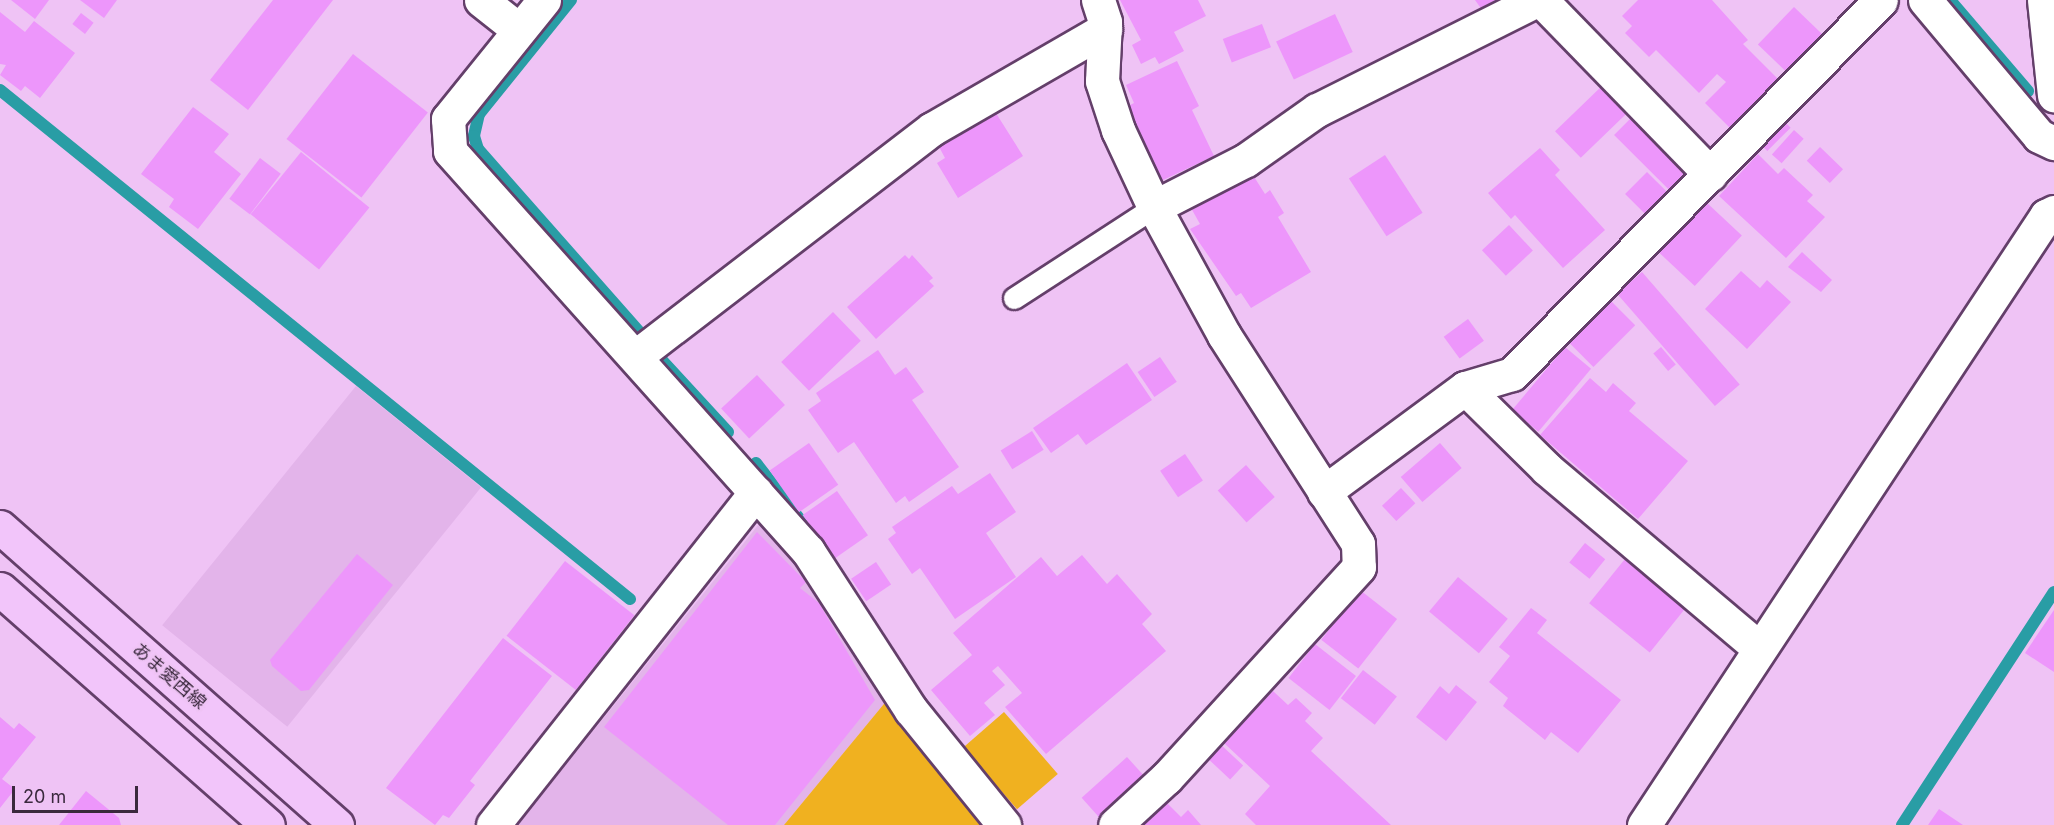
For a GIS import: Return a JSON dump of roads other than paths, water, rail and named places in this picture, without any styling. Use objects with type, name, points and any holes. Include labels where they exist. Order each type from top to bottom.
[{"type":"main road","name":"あま愛西線","points":[[0,527],[337,825]]},
{"type":"main road","points":[[0,589],[268,825]]},
{"type":"street","points":[[481,0],[519,30]]},
{"type":"street","points":[[543,0],[448,119],[450,151],[636,356],[808,551],[911,710],[1004,825]]},
{"type":"street","points":[[1154,207],[1246,160],[1317,110],[1539,0],[1710,174]]},
{"type":"street","points":[[1324,492],[1465,388],[1512,374],[1881,0]]},
{"type":"street","points":[[1925,0],[2039,136],[2054,143]]},
{"type":"street","points":[[2044,0],[2054,95]]},
{"type":"street","points":[[636,356],[932,129],[1101,15]]},
{"type":"street","points":[[1101,15],[1102,81],[1118,130],[1154,207],[1224,335],[1358,544],[1359,567],[1166,777],[1115,825]]},
{"type":"street","points":[[1644,825],[2040,226],[2054,212]]},
{"type":"street","points":[[1465,388],[1546,469],[1759,648]]},
{"type":"street","points":[[493,825],[756,492]]},
{"type":"lane","points":[[1014,298],[1154,207]]},
{"type":"waterway","points":[[571,0],[479,114],[474,136],[478,149],[643,336]]},
{"type":"waterway","points":[[1950,0],[2028,91]]},
{"type":"waterway","points":[[0,90],[630,599]]},
{"type":"waterway","points":[[659,357],[728,432]]},
{"type":"waterway","points":[[756,463],[802,522]]},
{"type":"waterway","points":[[1902,825],[2054,592]]}]
